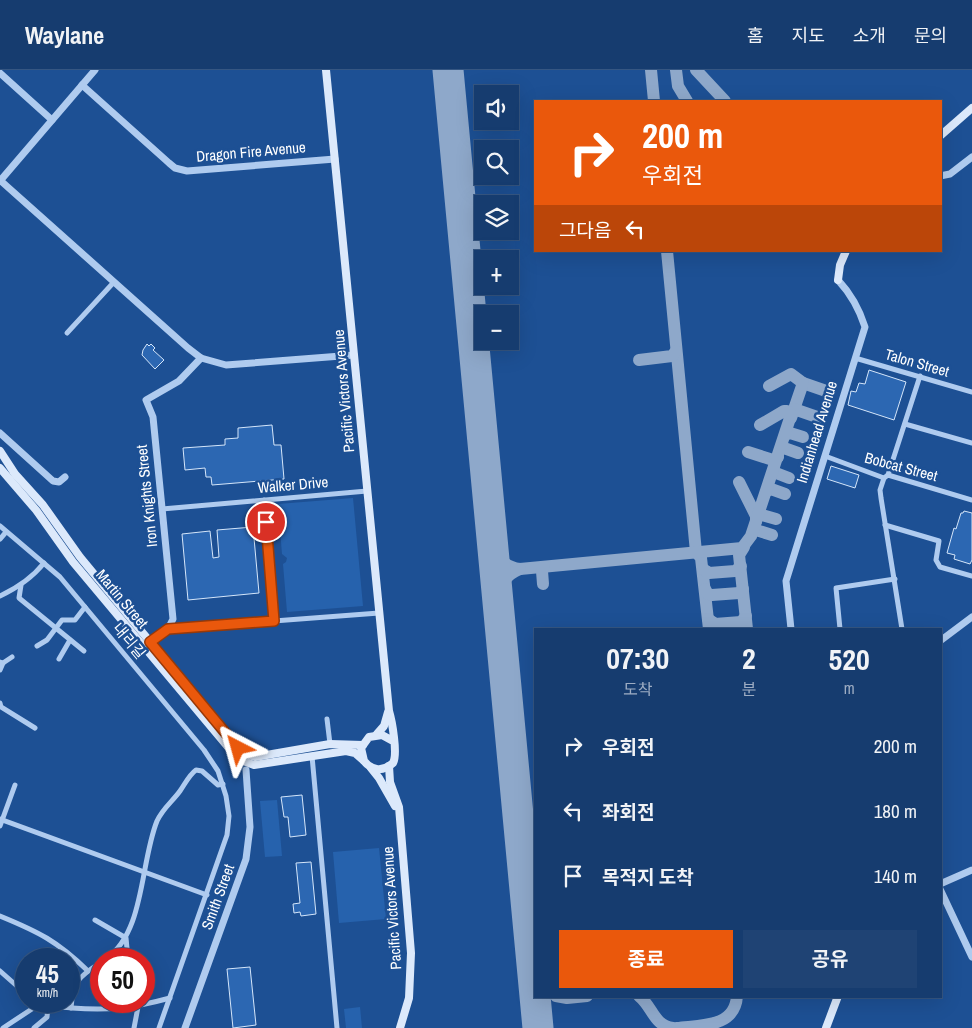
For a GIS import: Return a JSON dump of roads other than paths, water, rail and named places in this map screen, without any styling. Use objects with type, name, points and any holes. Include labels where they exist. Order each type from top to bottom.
[{"type":"main road","name":"Pacific Victors Avenue","points":[[326,70],[393,741]]},
{"type":"main road","points":[[942,134],[972,108]]},
{"type":"main road","name":"Indianhead Avenue","points":[[838,280],[840,265],[846,252]]},
{"type":"main road","name":"Martin Street","points":[[0,451],[21,482],[42,505],[147,644],[238,759]]},
{"type":"main road","name":"Martin Street","points":[[0,468],[18,492],[36,510],[73,562],[245,754],[255,757],[330,744],[363,745]]},
{"type":"main road","points":[[389,710],[386,722],[377,734],[370,737],[363,745],[361,753],[367,764],[380,769],[389,766]]},
{"type":"main road","points":[[377,734],[386,736],[393,741],[396,754],[389,766],[390,782],[400,814]]},
{"type":"main road","points":[[238,759],[254,764],[346,751],[357,754],[379,778],[400,814]]},
{"type":"main road","name":"Pacific Victors Avenue","points":[[400,814],[412,953],[409,998],[400,1028]]},
{"type":"main road","points":[[826,1028],[837,998]]},
{"type":"street","points":[[95,70],[0,181],[201,358],[226,365],[354,355]]},
{"type":"street","points":[[0,73],[52,120]]},
{"type":"street","name":"Dragon Fire Avenue","points":[[82,85],[168,163],[180,170],[335,159]]},
{"type":"street","points":[[942,176],[950,174],[972,157]]},
{"type":"street","name":"Indianhead Avenue","points":[[791,628],[786,580],[865,326],[851,294],[838,280]]},
{"type":"street","points":[[67,333],[114,282]]},
{"type":"street","name":"Iron Knights Street","points":[[168,629],[173,619],[153,417],[146,400],[179,381],[201,358]]},
{"type":"street","name":"Talon Street","points":[[854,358],[972,392]]},
{"type":"street","points":[[902,628],[880,490],[920,376]]},
{"type":"street","points":[[904,424],[972,443]]},
{"type":"street","points":[[0,433],[53,481],[59,482],[65,477]]},
{"type":"street","name":"Bobcat Street","points":[[824,456],[886,476],[972,500]]},
{"type":"street","name":"Walker Drive","points":[[162,509],[367,491]]},
{"type":"street","points":[[264,500],[274,621]]},
{"type":"street","points":[[886,525],[939,541],[936,560],[940,567],[972,576]]},
{"type":"street","name":"내리길","points":[[0,526],[60,578],[204,750],[218,771],[223,784],[228,805],[227,835],[158,1028]]},
{"type":"street","points":[[0,540],[6,532]]},
{"type":"street","points":[[0,596],[21,585],[38,571],[44,563]]},
{"type":"street","points":[[840,628],[836,588],[895,579]]},
{"type":"street","points":[[21,585],[19,598],[84,651]]},
{"type":"street","points":[[38,646],[47,640],[62,620],[75,620],[85,608]]},
{"type":"street","points":[[147,644],[168,629],[379,613]]},
{"type":"street","points":[[942,640],[972,617]]},
{"type":"street","points":[[60,659],[70,640]]},
{"type":"street","points":[[0,670],[1,662],[12,657]]},
{"type":"street","points":[[0,703],[1,708],[35,728]]},
{"type":"street","points":[[327,719],[330,744]]},
{"type":"street","points":[[312,756],[336,1028]]},
{"type":"street","points":[[238,759],[246,770],[254,764]]},
{"type":"street","points":[[116,948],[126,938],[132,923],[158,820],[167,804],[177,796],[194,770],[199,770],[218,785],[223,784]]},
{"type":"street","name":"Smith Street","points":[[185,1028],[246,858],[250,827],[246,770]]},
{"type":"street","points":[[15,785],[1,822],[144,871],[207,895]]},
{"type":"street","points":[[942,883],[972,870]]},
{"type":"street","points":[[942,893],[972,957]]},
{"type":"street","points":[[0,916],[37,931],[66,949],[88,970],[80,979]]},
{"type":"street","points":[[95,920],[126,938]]},
{"type":"street","points":[[126,938],[127,948]]},
{"type":"street","points":[[0,971],[15,984]]},
{"type":"street","points":[[155,1002],[170,998]]},
{"type":"street","points":[[3,1028],[24,1013]]},
{"type":"street","points":[[34,1028],[47,1017],[47,1013]]},
{"type":"street","points":[[134,1028],[137,1013]]}]
